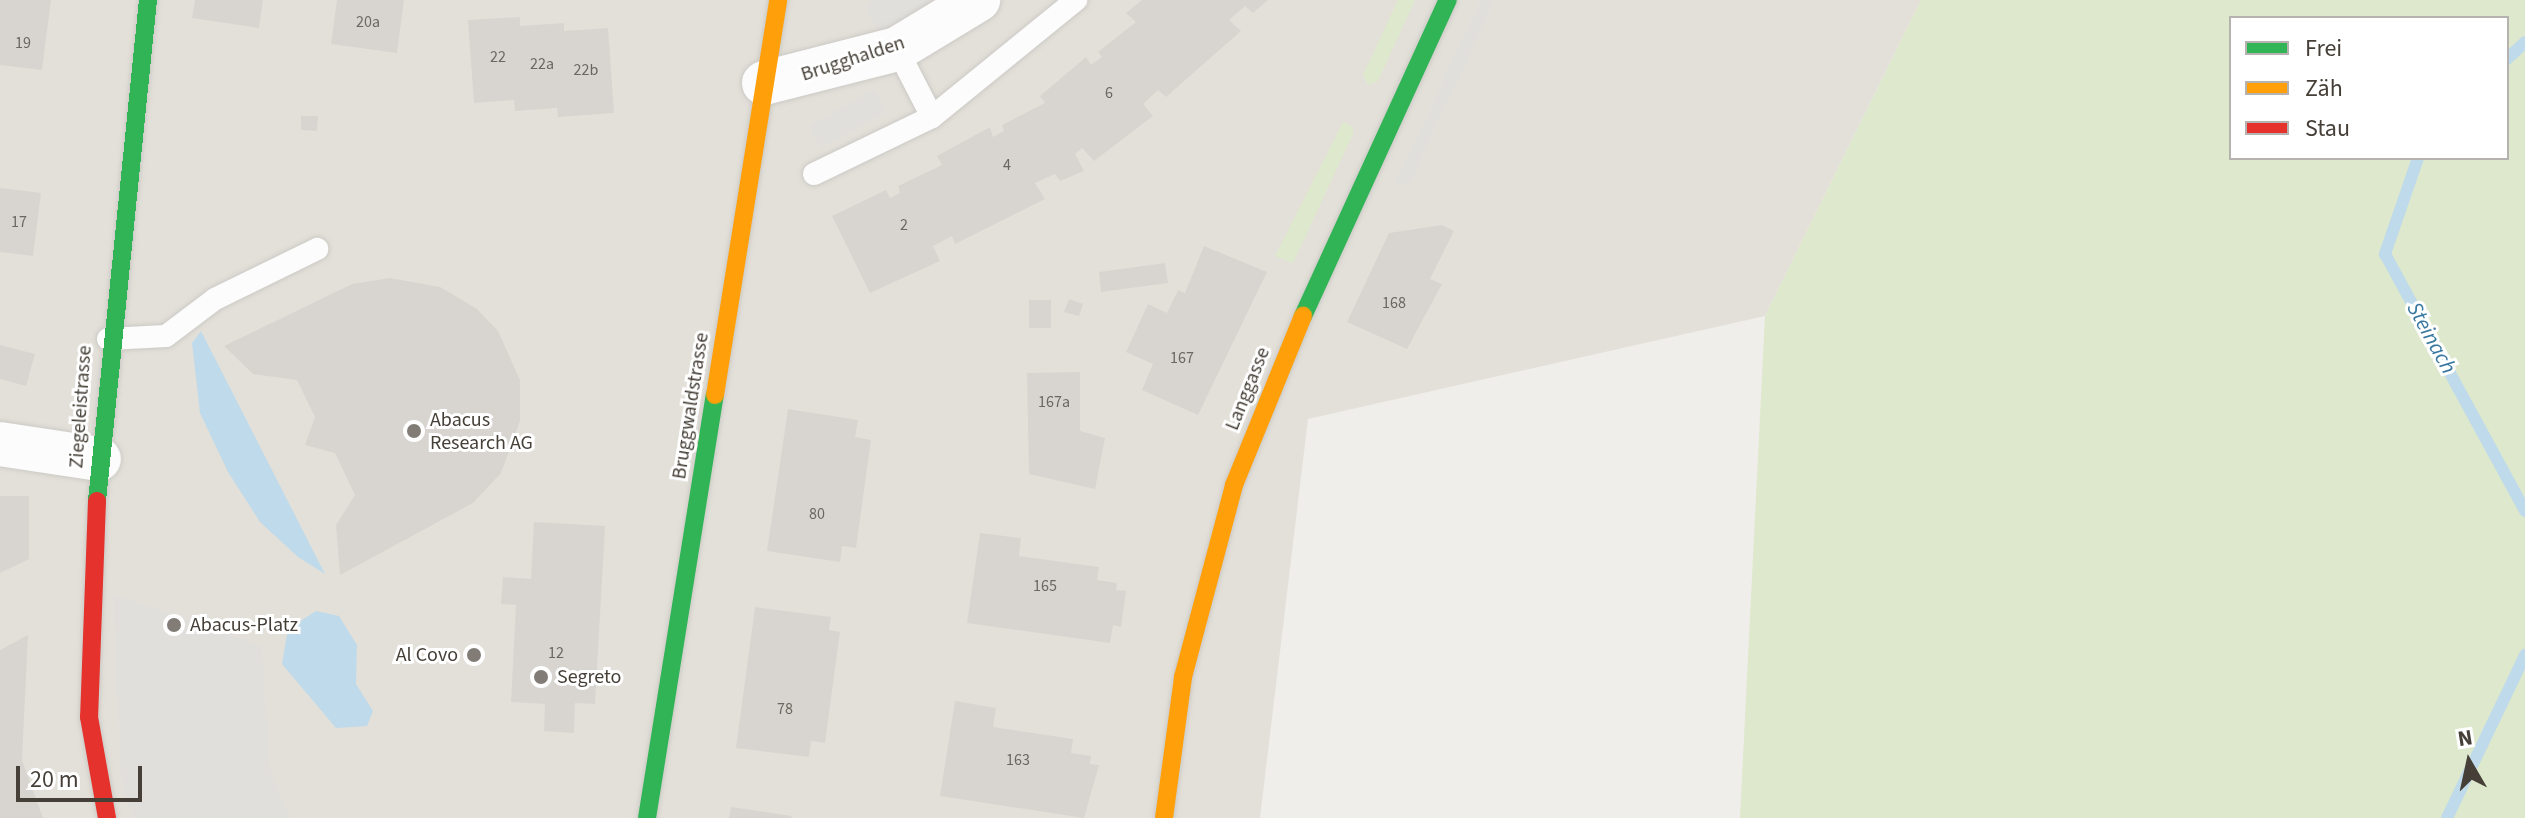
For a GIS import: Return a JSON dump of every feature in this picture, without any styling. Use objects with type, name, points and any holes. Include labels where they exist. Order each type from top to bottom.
[{"type":"street","name":"Ziegeleistrasse","points":[[107,818],[89,717],[99,459],[108,339],[148,0]]},
{"type":"street","name":"Bruggwaldstrasse","points":[[647,818],[778,0]]},
{"type":"street","name":"Brugghalden","points":[[764,83],[897,49],[978,0]]},
{"type":"street","name":"Langgasse","points":[[1164,818],[1183,677],[1234,485],[1279,368],[1448,0]]},
{"type":"street","points":[[0,444],[99,459]]},
{"type":"lane","points":[[814,174],[932,117],[1076,0]]},
{"type":"lane","points":[[897,49],[932,117]]},
{"type":"lane","points":[[108,339],[166,336],[215,299],[317,249]]},
{"type":"shaded area","points":[[0,0],[1921,0],[1765,316],[1308,419],[1260,818],[0,818]]},
{"type":"shaded area","points":[[874,0],[949,0],[879,35],[865,4]]},
{"type":"shaded area","points":[[1480,0],[1495,0],[1411,181],[1394,187]]},
{"type":"shaded area","points":[[875,89],[887,112],[821,148],[809,125]]},
{"type":"shaded area","points":[[113,594],[262,646],[270,769],[290,818],[132,818],[121,778]]},
{"type":"green space","points":[[1398,0],[1415,0],[1378,81],[1368,85],[1363,75]]},
{"type":"green space","points":[[1921,0],[2525,0],[2525,818],[1740,818],[1765,316]]},
{"type":"green space","points":[[1343,122],[1353,127],[1353,134],[1293,263],[1275,256]]},
{"type":"water","points":[[201,331],[325,574],[298,557],[260,522],[228,472],[200,413],[192,343]]},
{"type":"water","points":[[316,611],[339,616],[357,645],[356,684],[373,711],[367,726],[336,728],[282,664],[288,629]]},
{"type":"building","points":[[0,0],[51,0],[42,70],[0,65]]},
{"type":"building","points":[[195,0],[263,0],[259,28],[192,18]]},
{"type":"building","points":[[337,0],[404,0],[397,53],[331,44]]},
{"type":"building","points":[[1142,0],[1268,0],[1253,13],[1245,6],[1229,20],[1241,31],[1166,97],[1158,90],[1143,104],[1153,116],[1094,161],[1082,148],[1075,154],[1084,171],[1060,181],[1055,174],[1035,183],[1045,199],[955,244],[952,236],[933,246],[940,261],[870,293],[832,216],[886,190],[890,198],[900,193],[898,186],[942,165],[937,156],[990,127],[993,137],[1004,131],[1002,125],[1045,103],[1040,96],[1086,57],[1091,65],[1102,57],[1098,52],[1136,22],[1126,13]]},
{"type":"building","points":[[520,17],[520,26],[564,23],[564,31],[608,28],[614,113],[558,117],[557,108],[515,111],[514,100],[474,103],[468,20]]},
{"type":"building","points":[[301,116],[318,116],[317,131],[301,130]]},
{"type":"building","points":[[0,188],[41,193],[33,256],[0,252]]},
{"type":"building","points":[[1442,225],[1454,231],[1430,279],[1442,284],[1407,349],[1347,322],[1389,233]]},
{"type":"building","points":[[1204,246],[1267,272],[1198,415],[1142,390],[1153,364],[1126,352],[1148,304],[1167,313],[1178,290],[1185,293]]},
{"type":"building","points":[[1165,263],[1168,283],[1101,292],[1099,272]]},
{"type":"building","name":"Abacus Research AG","points":[[390,278],[440,287],[477,309],[498,331],[520,380],[520,421],[501,473],[473,503],[340,575],[336,525],[355,495],[335,453],[305,445],[315,417],[297,380],[253,374],[224,346],[352,284]]},
{"type":"building","points":[[1069,299],[1083,304],[1079,316],[1064,312]]},
{"type":"building","points":[[1029,300],[1051,300],[1051,328],[1029,328]]},
{"type":"building","points":[[0,345],[35,354],[26,386],[0,379]]},
{"type":"building","points":[[1080,372],[1080,431],[1105,438],[1095,489],[1029,474],[1027,373]]},
{"type":"building","points":[[788,409],[858,420],[855,437],[871,440],[856,548],[842,546],[840,562],[767,551]]},
{"type":"building","points":[[0,496],[29,496],[29,559],[0,573]]},
{"type":"building","points":[[534,522],[605,526],[595,704],[575,703],[574,733],[544,731],[545,704],[511,702],[516,605],[501,604],[503,577],[531,579]]},
{"type":"building","points":[[980,533],[1021,538],[1019,556],[1099,567],[1097,580],[1117,583],[1116,590],[1126,591],[1121,627],[1113,625],[1110,643],[967,623]]},
{"type":"building","points":[[755,607],[831,617],[829,630],[840,632],[825,743],[811,741],[809,757],[736,748]]},
{"type":"building","points":[[28,635],[22,760],[43,818],[0,818],[0,650]]},
{"type":"building","points":[[955,701],[996,708],[993,727],[1073,739],[1071,753],[1091,756],[1090,764],[1099,765],[1084,818],[940,796]]},
{"type":"building","points":[[731,807],[792,816],[729,818]]},
{"type":"waterway","name":"Steinach","points":[[2509,57],[2525,42]]},
{"type":"waterway","name":"Steinach","points":[[2417,160],[2385,254],[2525,511]]},
{"type":"waterway","name":"Steinach","points":[[2447,818],[2525,655]]},
{"type":"traffic: fast","points":[[97,501],[148,0]]},
{"type":"traffic: fast","points":[[1303,316],[1448,0]]},
{"type":"traffic: fast","points":[[647,818],[715,395]]},
{"type":"traffic: slow","points":[[715,395],[778,0]]},
{"type":"traffic: slow","points":[[1164,818],[1183,677],[1234,485],[1303,316]]},
{"type":"traffic: jam","points":[[97,501],[89,717],[107,818]]},
{"type":"place","name":"Abacus Research AG","points":[[414,431]]},
{"type":"place","name":"Abacus-Platz","points":[[174,625]]},
{"type":"place","name":"Al Covo","points":[[474,655]]},
{"type":"place","name":"Segreto","points":[[541,677]]}]
